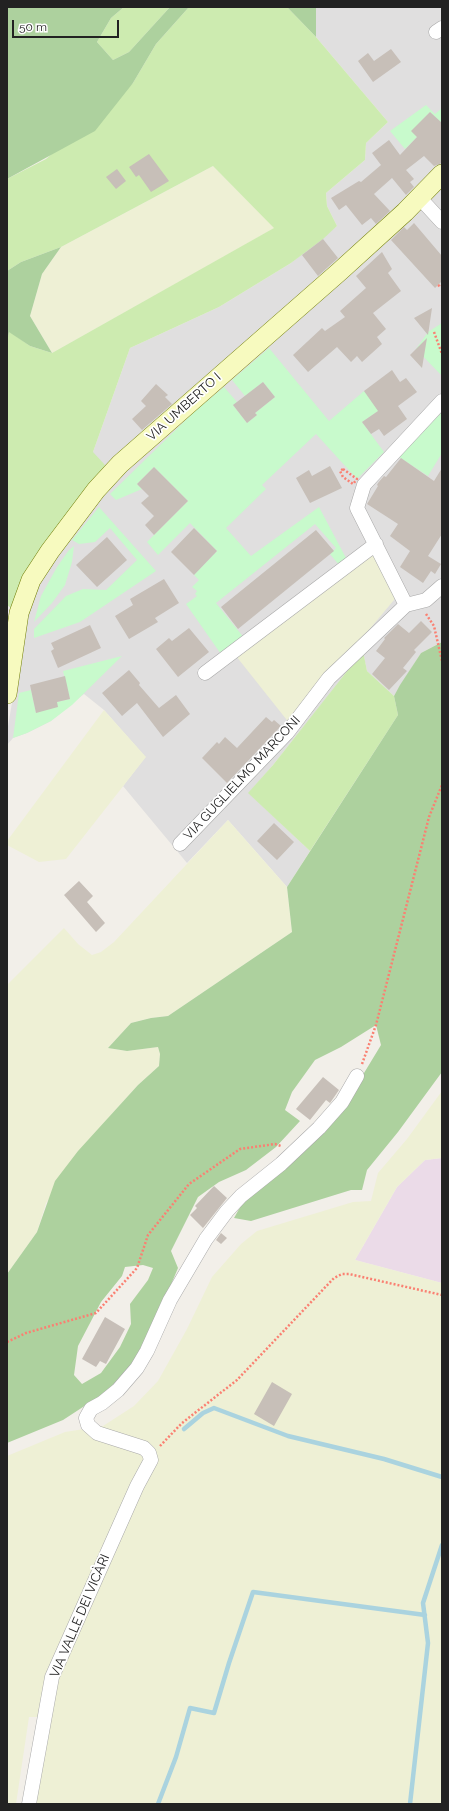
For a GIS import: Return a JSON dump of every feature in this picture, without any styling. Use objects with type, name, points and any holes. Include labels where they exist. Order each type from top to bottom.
[{"type":"main road","name":"VIA UMBERTO I","points":[[7,694],[19,613],[31,580],[50,551],[96,490],[120,464],[339,272],[405,212],[442,174]]},
{"type":"street","points":[[419,196],[442,222]]},
{"type":"street","points":[[442,401],[364,485],[357,508],[406,605],[426,600],[442,586]]},
{"type":"street","points":[[205,673],[376,544]]},
{"type":"street","name":"VIA GUGLIELMO MARCONI","points":[[180,844],[287,733],[329,678],[406,605]]},
{"type":"street","points":[[151,1460],[149,1453],[144,1448],[97,1433],[88,1425],[86,1418],[91,1409],[102,1403],[118,1390],[137,1368],[147,1352],[170,1300],[206,1239],[227,1211],[241,1196],[282,1164],[296,1150],[342,1102],[358,1076]]},
{"type":"street","name":"VIA VALLE DEI VICÀRI","points":[[29,1804],[52,1677],[137,1486],[151,1460]]},
{"type":"path","points":[[434,332],[442,354]]},
{"type":"path","points":[[343,469],[357,479],[353,484],[343,477],[340,471],[343,469]]},
{"type":"path","points":[[406,605],[425,613],[434,626],[442,661]]},
{"type":"path","points":[[358,1076],[376,1025],[429,817],[442,785]]},
{"type":"path","points":[[7,1342],[26,1333],[96,1313],[137,1268],[148,1235],[190,1184],[240,1149],[275,1144],[296,1150]]},
{"type":"path","points":[[151,1460],[164,1441],[182,1423],[237,1380],[334,1278],[342,1274],[349,1274],[442,1295]]},
{"type":"shaded area","points":[[316,7],[442,7],[442,642],[421,653],[394,696],[367,671],[363,652],[249,793],[310,851],[287,887],[228,820],[187,863],[123,786],[145,757],[104,710],[84,694],[51,721],[13,738],[7,745],[7,732],[27,615],[11,608],[93,452],[130,348],[219,307],[291,263],[337,226],[327,206],[326,193],[365,160],[366,143],[388,122],[316,37]]},
{"type":"shaded area","points":[[442,1158],[442,1283],[355,1260],[397,1187],[425,1160]]},
{"type":"green space","points":[[7,7],[124,7],[111,18],[97,42],[113,60],[129,52],[170,7],[189,7],[156,44],[133,83],[95,131],[7,179]]},
{"type":"green space","points":[[124,7],[170,7],[129,52],[113,60],[97,42],[111,18]]},
{"type":"green space","points":[[189,7],[287,7],[316,37],[388,122],[366,143],[365,160],[326,193],[327,206],[337,226],[323,239],[291,263],[219,307],[130,348],[93,452],[105,465],[94,488],[11,608],[7,605],[7,342],[9,331],[30,346],[52,353],[274,228],[213,166],[61,247],[21,262],[7,271],[7,179],[46,159],[133,83],[156,44]]},
{"type":"green space","points":[[287,7],[316,7],[316,37]]},
{"type":"green space","points":[[426,105],[435,114],[442,108],[442,123],[430,112],[412,131],[417,137],[405,149],[390,131]]},
{"type":"green space","points":[[213,166],[275,228],[52,353],[30,316],[42,274],[61,247]]},
{"type":"green space","points":[[61,247],[42,274],[30,316],[52,353],[30,346],[9,332],[7,342],[7,271],[21,262]]},
{"type":"green space","points":[[442,323],[442,376],[416,349],[428,332]]},
{"type":"green space","points":[[269,348],[329,421],[364,391],[374,404],[383,408],[362,422],[384,452],[357,479],[316,434],[262,485],[266,489],[226,528],[251,556],[319,507],[346,558],[339,565],[330,554],[336,548],[315,524],[216,603],[245,639],[223,657],[186,604],[197,596],[195,594],[197,591],[192,587],[199,580],[194,575],[217,551],[190,523],[158,555],[147,542],[188,501],[154,467],[137,484],[142,489],[116,500],[110,494],[194,412],[224,387],[237,402],[233,405],[247,423],[257,415],[255,413],[275,397],[263,382],[245,396],[232,380]]},
{"type":"green space","points":[[442,412],[442,453],[428,476],[399,457]]},
{"type":"green space","points":[[99,507],[156,571],[80,622],[34,638],[34,629],[66,596],[83,589],[106,590],[137,560],[110,528],[95,542],[79,544],[72,540]]},
{"type":"green space","points":[[74,546],[72,562],[65,585],[52,603],[34,622],[41,596],[57,567],[69,550]]},
{"type":"green space","points":[[373,548],[395,593],[394,600],[290,724],[236,656]]},
{"type":"green space","points":[[442,642],[442,1072],[398,1132],[367,1170],[362,1190],[351,1190],[251,1221],[234,1218],[243,1202],[344,1106],[381,1045],[376,1025],[341,1047],[315,1060],[292,1092],[285,1110],[300,1121],[276,1147],[246,1170],[219,1182],[198,1197],[171,1251],[178,1268],[154,1325],[131,1366],[106,1392],[63,1420],[7,1443],[7,1274],[37,1232],[55,1181],[78,1151],[138,1085],[159,1066],[160,1054],[158,1047],[127,1051],[108,1048],[131,1023],[168,1016],[292,932],[287,887],[398,715],[394,696],[421,653]],"holes":[[[143,1265],[153,1268],[148,1280],[130,1304],[131,1324],[120,1347],[101,1373],[82,1384],[74,1375],[78,1346],[101,1302],[122,1276],[125,1267]]]},
{"type":"green space","points":[[363,651],[367,671],[394,696],[398,715],[310,851],[248,793],[273,765]]},
{"type":"green space","points":[[122,656],[72,705],[51,721],[13,738],[19,693],[31,690],[36,713],[57,702],[70,699],[63,671]]},
{"type":"green space","points":[[104,710],[146,757],[66,859],[39,862],[7,845],[7,841]]},
{"type":"green space","points":[[228,820],[287,887],[292,932],[168,1016],[131,1023],[108,1048],[127,1051],[158,1047],[160,1054],[159,1066],[138,1085],[111,1115],[46,1203],[37,1232],[7,1274],[7,985],[64,928],[78,944],[92,955],[101,952],[114,942]]},
{"type":"green space","points":[[442,1091],[442,1158],[425,1160],[397,1187],[355,1260],[442,1283],[442,1804],[26,1804],[39,1717],[29,1717],[16,1804],[7,1804],[7,1456],[65,1432],[103,1426],[134,1406],[158,1381],[187,1329],[212,1277],[241,1244],[257,1231],[353,1202],[371,1201],[378,1173],[407,1139]]},
{"type":"building","points":[[391,49],[401,62],[373,82],[358,61],[368,53],[374,61]]},
{"type":"building","points":[[430,112],[442,123],[442,163],[434,166],[424,156],[406,170],[414,179],[410,182],[414,187],[406,195],[392,178],[374,194],[390,211],[376,224],[371,218],[362,225],[346,205],[339,210],[331,198],[359,181],[361,182],[381,165],[372,153],[389,140],[400,155],[417,137],[411,131]]},
{"type":"building","points":[[149,154],[169,181],[151,192],[139,175],[136,177],[129,167]]},
{"type":"building","points":[[117,169],[126,181],[116,189],[106,177]]},
{"type":"building","points":[[414,223],[442,256],[442,281],[435,288],[391,240],[404,227],[407,230]]},
{"type":"building","points":[[323,239],[338,258],[318,276],[302,255]]},
{"type":"building","points":[[382,252],[392,269],[388,273],[401,291],[373,313],[386,329],[377,337],[382,344],[362,362],[357,356],[351,362],[337,347],[308,372],[293,355],[322,328],[325,331],[345,317],[340,311],[366,288],[356,276]]},
{"type":"building","points":[[432,308],[428,335],[414,318]]},
{"type":"building","points":[[427,338],[422,368],[410,355]]},
{"type":"building","points":[[392,370],[400,382],[406,378],[417,392],[398,406],[407,419],[384,436],[379,429],[371,434],[362,422],[378,411],[364,391]]},
{"type":"building","points":[[263,382],[275,397],[255,413],[257,415],[247,423],[233,405]]},
{"type":"building","points":[[156,384],[168,395],[165,397],[172,404],[142,430],[132,419],[146,406],[141,401]]},
{"type":"building","points":[[401,458],[434,481],[442,468],[442,534],[428,556],[441,564],[435,574],[431,571],[423,583],[400,567],[410,551],[390,536],[398,524],[367,504],[378,486],[378,483],[384,476],[386,477]]},
{"type":"building","points":[[330,466],[342,488],[310,503],[296,478],[309,470],[312,476]]},
{"type":"building","points":[[154,467],[188,501],[154,535],[145,525],[154,516],[141,503],[149,496],[137,484]]},
{"type":"building","points":[[194,528],[217,551],[194,575],[171,552]]},
{"type":"building","points":[[316,530],[334,551],[238,629],[221,607]]},
{"type":"building","points":[[107,537],[127,560],[97,587],[76,565]]},
{"type":"building","points":[[164,579],[179,603],[155,618],[158,622],[129,639],[115,616],[133,605],[130,599]]},
{"type":"building","points":[[421,621],[432,632],[414,650],[416,652],[403,668],[407,671],[389,690],[372,674],[385,658],[376,651],[385,639],[384,638],[398,624],[409,633]]},
{"type":"building","points":[[90,625],[101,648],[58,668],[51,651],[54,649],[51,643]]},
{"type":"building","points":[[189,628],[209,652],[178,677],[156,649],[169,638],[172,641]]},
{"type":"building","points":[[129,670],[140,683],[139,685],[159,708],[176,695],[190,714],[163,737],[137,703],[122,716],[102,693]]},
{"type":"building","points":[[65,676],[70,699],[57,702],[58,707],[36,713],[30,685]]},
{"type":"building","points":[[266,717],[272,722],[274,720],[281,726],[227,783],[202,758],[217,742],[219,744],[225,737],[237,748]]},
{"type":"building","points":[[274,823],[294,842],[277,860],[257,841]]},
{"type":"building","points":[[79,881],[93,896],[87,902],[105,923],[96,932],[64,895]]},
{"type":"building","points":[[323,1077],[339,1090],[330,1103],[326,1100],[310,1120],[296,1109]]},
{"type":"building","points":[[214,1186],[227,1198],[203,1228],[190,1215],[197,1208],[195,1206]]},
{"type":"building","points":[[221,1233],[227,1238],[221,1244],[216,1240]]},
{"type":"building","points":[[105,1317],[125,1329],[106,1364],[100,1361],[96,1367],[82,1359]]},
{"type":"building","points":[[272,1382],[292,1394],[274,1426],[254,1414]]},
{"type":"waterway","points":[[184,1429],[203,1413],[214,1408],[288,1436],[384,1459],[442,1477]]},
{"type":"waterway","points":[[410,1804],[428,1643],[423,1603],[442,1545]]},
{"type":"waterway","points":[[158,1804],[176,1757],[190,1708],[214,1713],[253,1592],[425,1615]]}]
